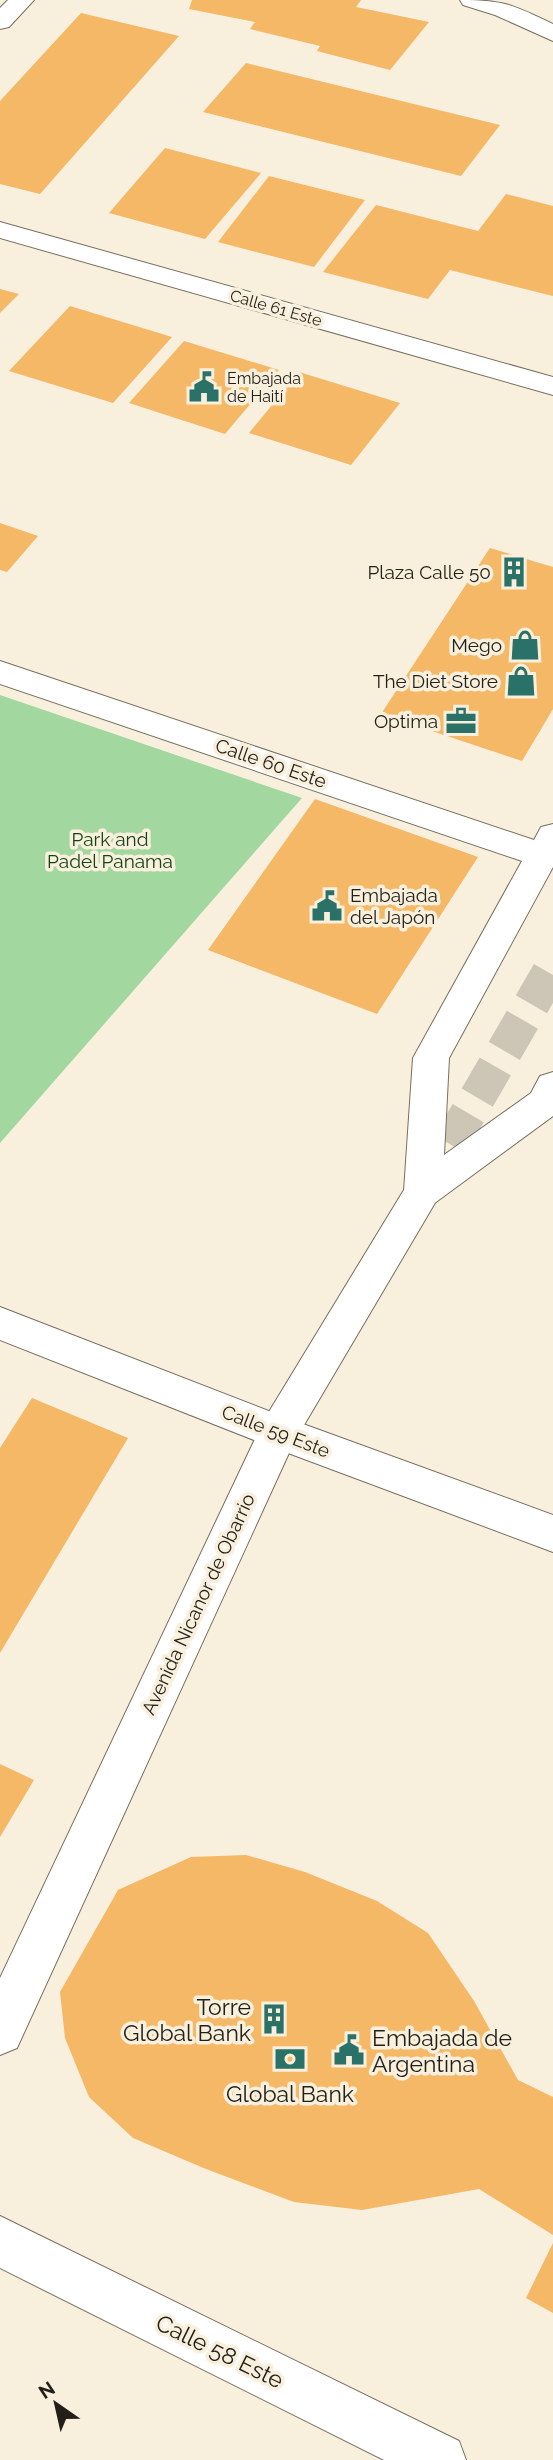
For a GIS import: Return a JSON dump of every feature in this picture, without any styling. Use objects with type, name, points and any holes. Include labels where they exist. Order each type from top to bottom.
[{"type":"street","points":[[0,22],[22,0]]},
{"type":"street","points":[[472,0],[504,10],[553,34]]},
{"type":"street","points":[[504,10],[553,14]]},
{"type":"street","name":"Calle 61 Este","points":[[0,230],[553,386]]},
{"type":"street","name":"Calle 60 Este","points":[[0,671],[547,845]]},
{"type":"street","name":"Avenida Nicanor de Obarrio","points":[[423,1191],[431,1058],[547,845]]},
{"type":"street","name":"Avenida Nicanor de Obarrio","points":[[0,2031],[278,1432],[423,1191],[544,1103],[553,1086]]},
{"type":"street","name":"Calle 59 Este","points":[[0,1324],[278,1432],[553,1534]]},
{"type":"street","name":"Calle 58 Este","points":[[0,2241],[440,2460]]},
{"type":"green space","name":"Park and Padel Panama","points":[[0,695],[302,798],[0,1143]]},
{"type":"building","points":[[192,0],[361,0],[356,7],[429,22],[390,70],[317,51],[320,46],[250,29],[255,22],[189,9]]},
{"type":"building","points":[[81,13],[179,36],[40,194],[0,184],[0,101]]},
{"type":"building","points":[[246,63],[500,125],[461,176],[203,112]]},
{"type":"building","points":[[165,148],[261,173],[205,239],[109,213]]},
{"type":"building","points":[[269,176],[365,200],[314,267],[218,242]]},
{"type":"building","points":[[506,194],[553,206],[553,296],[450,270],[428,299],[323,272],[376,205],[478,231]]},
{"type":"building","points":[[0,289],[19,294],[0,313]]},
{"type":"building","points":[[70,306],[172,337],[113,403],[9,371]]},
{"type":"building","name":"Embajada de Haití","points":[[184,341],[279,370],[225,434],[129,403]]},
{"type":"building","points":[[299,372],[400,403],[351,465],[249,433]]},
{"type":"building","points":[[0,523],[38,536],[7,572],[0,570]]},
{"type":"building","points":[[490,548],[553,567],[553,709],[522,761],[381,714]]},
{"type":"building","points":[[315,799],[478,857],[377,1014],[208,950]]},
{"type":"building","points":[[32,1398],[128,1438],[0,1653],[0,1448]]},
{"type":"building","points":[[0,1764],[34,1780],[0,1837]]},
{"type":"building","name":"Global Bank","points":[[246,1855],[305,1872],[377,1901],[428,1933],[474,2001],[518,2080],[553,2097],[553,2235],[479,2189],[362,2210],[294,2202],[133,2138],[89,2097],[65,2038],[60,1992],[118,1890],[191,1857]]},
{"type":"building","points":[[553,2243],[553,2313],[526,2298]]},
{"type":"tunnel","points":[[423,1191],[553,967]]},
{"type":"place","name":"Embajada de Haití","points":[[204,387]]},
{"type":"place","name":"Plaza Calle 50","points":[[514,572]]},
{"type":"place","name":"Mego","points":[[525,645]]},
{"type":"place","name":"The Diet Store","points":[[521,681]]},
{"type":"place","name":"Optima","points":[[461,721]]},
{"type":"place","name":"Embajada del Japón","points":[[327,906]]},
{"type":"place","name":"Torre Global Bank","points":[[274,2019]]},
{"type":"place","name":"Embajada de Argentina","points":[[349,2050]]},
{"type":"place","name":"Global Bank","points":[[290,2059]]}]
